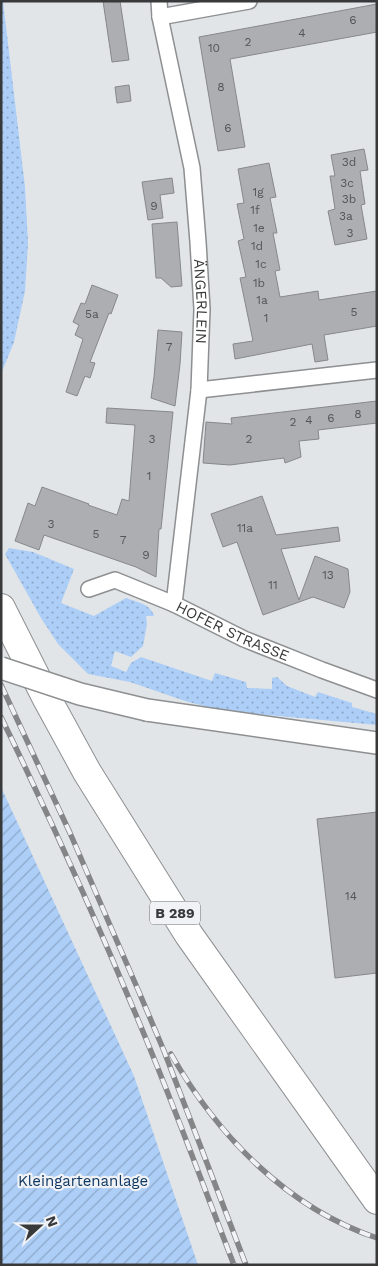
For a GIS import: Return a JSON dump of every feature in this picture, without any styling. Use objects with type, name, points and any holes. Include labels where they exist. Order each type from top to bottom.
[{"type":"highway","name":"B 289","points":[[1,608],[87,772],[189,935],[377,1200]]},
{"type":"street","name":"ÄNGERLEIN","points":[[159,1],[160,17],[192,168],[202,309],[198,390],[174,604]]},
{"type":"street","points":[[160,17],[249,1]]},
{"type":"street","points":[[198,390],[377,370]]},
{"type":"street","name":"HOFER STRASSE","points":[[89,589],[115,580],[174,604],[244,639],[377,690]]},
{"type":"street","points":[[1,668],[80,694],[147,710],[377,743]]},
{"type":"green space","points":[[1,1],[3,1],[25,187],[28,243],[25,291],[14,342],[1,374]]},
{"type":"green space","points":[[9,548],[33,552],[74,569],[61,603],[94,616],[126,598],[143,604],[150,609],[154,616],[146,616],[147,624],[143,646],[131,657],[115,651],[111,666],[126,672],[131,663],[141,657],[212,681],[215,673],[246,682],[247,688],[272,689],[272,678],[277,677],[287,686],[315,697],[318,692],[352,703],[352,707],[377,714],[377,725],[223,711],[185,701],[130,682],[88,674],[58,644],[41,618],[5,554]]},
{"type":"green space","name":"Kleingartenanlage","points":[[1,787],[134,1076],[198,1265],[1,1265]]},
{"type":"building","points":[[103,1],[120,1],[129,60],[112,62]]},
{"type":"building","points":[[377,4],[377,32],[230,59],[245,147],[218,151],[199,37]]},
{"type":"building","points":[[129,85],[131,101],[117,103],[115,87]]},
{"type":"building","points":[[364,149],[368,170],[360,171],[365,204],[361,205],[367,239],[335,245],[328,211],[335,209],[330,176],[335,176],[331,155]]},
{"type":"building","points":[[269,163],[276,197],[270,198],[277,233],[273,233],[280,270],[275,271],[280,297],[318,291],[319,300],[377,291],[377,326],[324,335],[328,360],[315,362],[312,344],[235,359],[233,344],[253,341],[240,278],[246,277],[238,241],[244,239],[237,204],[244,203],[238,169]]},
{"type":"building","points":[[172,178],[174,193],[160,195],[163,218],[148,220],[142,182]]},
{"type":"building","points":[[177,222],[182,286],[171,287],[161,278],[156,278],[152,224]]},
{"type":"building","points":[[92,285],[118,295],[90,362],[95,363],[90,378],[85,376],[77,396],[66,392],[83,339],[75,335],[79,325],[73,322],[81,303],[85,304]]},
{"type":"building","points":[[158,330],[182,332],[175,406],[151,398]]},
{"type":"building","points":[[377,401],[377,423],[318,430],[319,439],[299,441],[301,457],[285,463],[284,458],[230,465],[203,463],[206,422],[232,424],[231,418]]},
{"type":"building","points":[[107,408],[173,412],[161,529],[159,529],[156,577],[136,567],[44,535],[39,550],[15,541],[28,503],[35,506],[42,487],[117,515],[122,499],[129,501],[135,425],[106,423]]},
{"type":"building","points":[[262,496],[276,535],[338,527],[340,541],[281,549],[299,600],[315,556],[348,569],[350,592],[344,608],[313,597],[263,615],[237,542],[223,547],[211,514]]},
{"type":"building","points":[[377,812],[377,973],[335,978],[317,819]]},
{"type":"railway","points":[[1,685],[70,833],[164,1051],[246,1265]]},
{"type":"railway","points":[[1,717],[117,970],[234,1265]]},
{"type":"railway","points":[[171,1054],[189,1084],[210,1113],[258,1165],[284,1188],[313,1208],[344,1225],[377,1238]]}]
